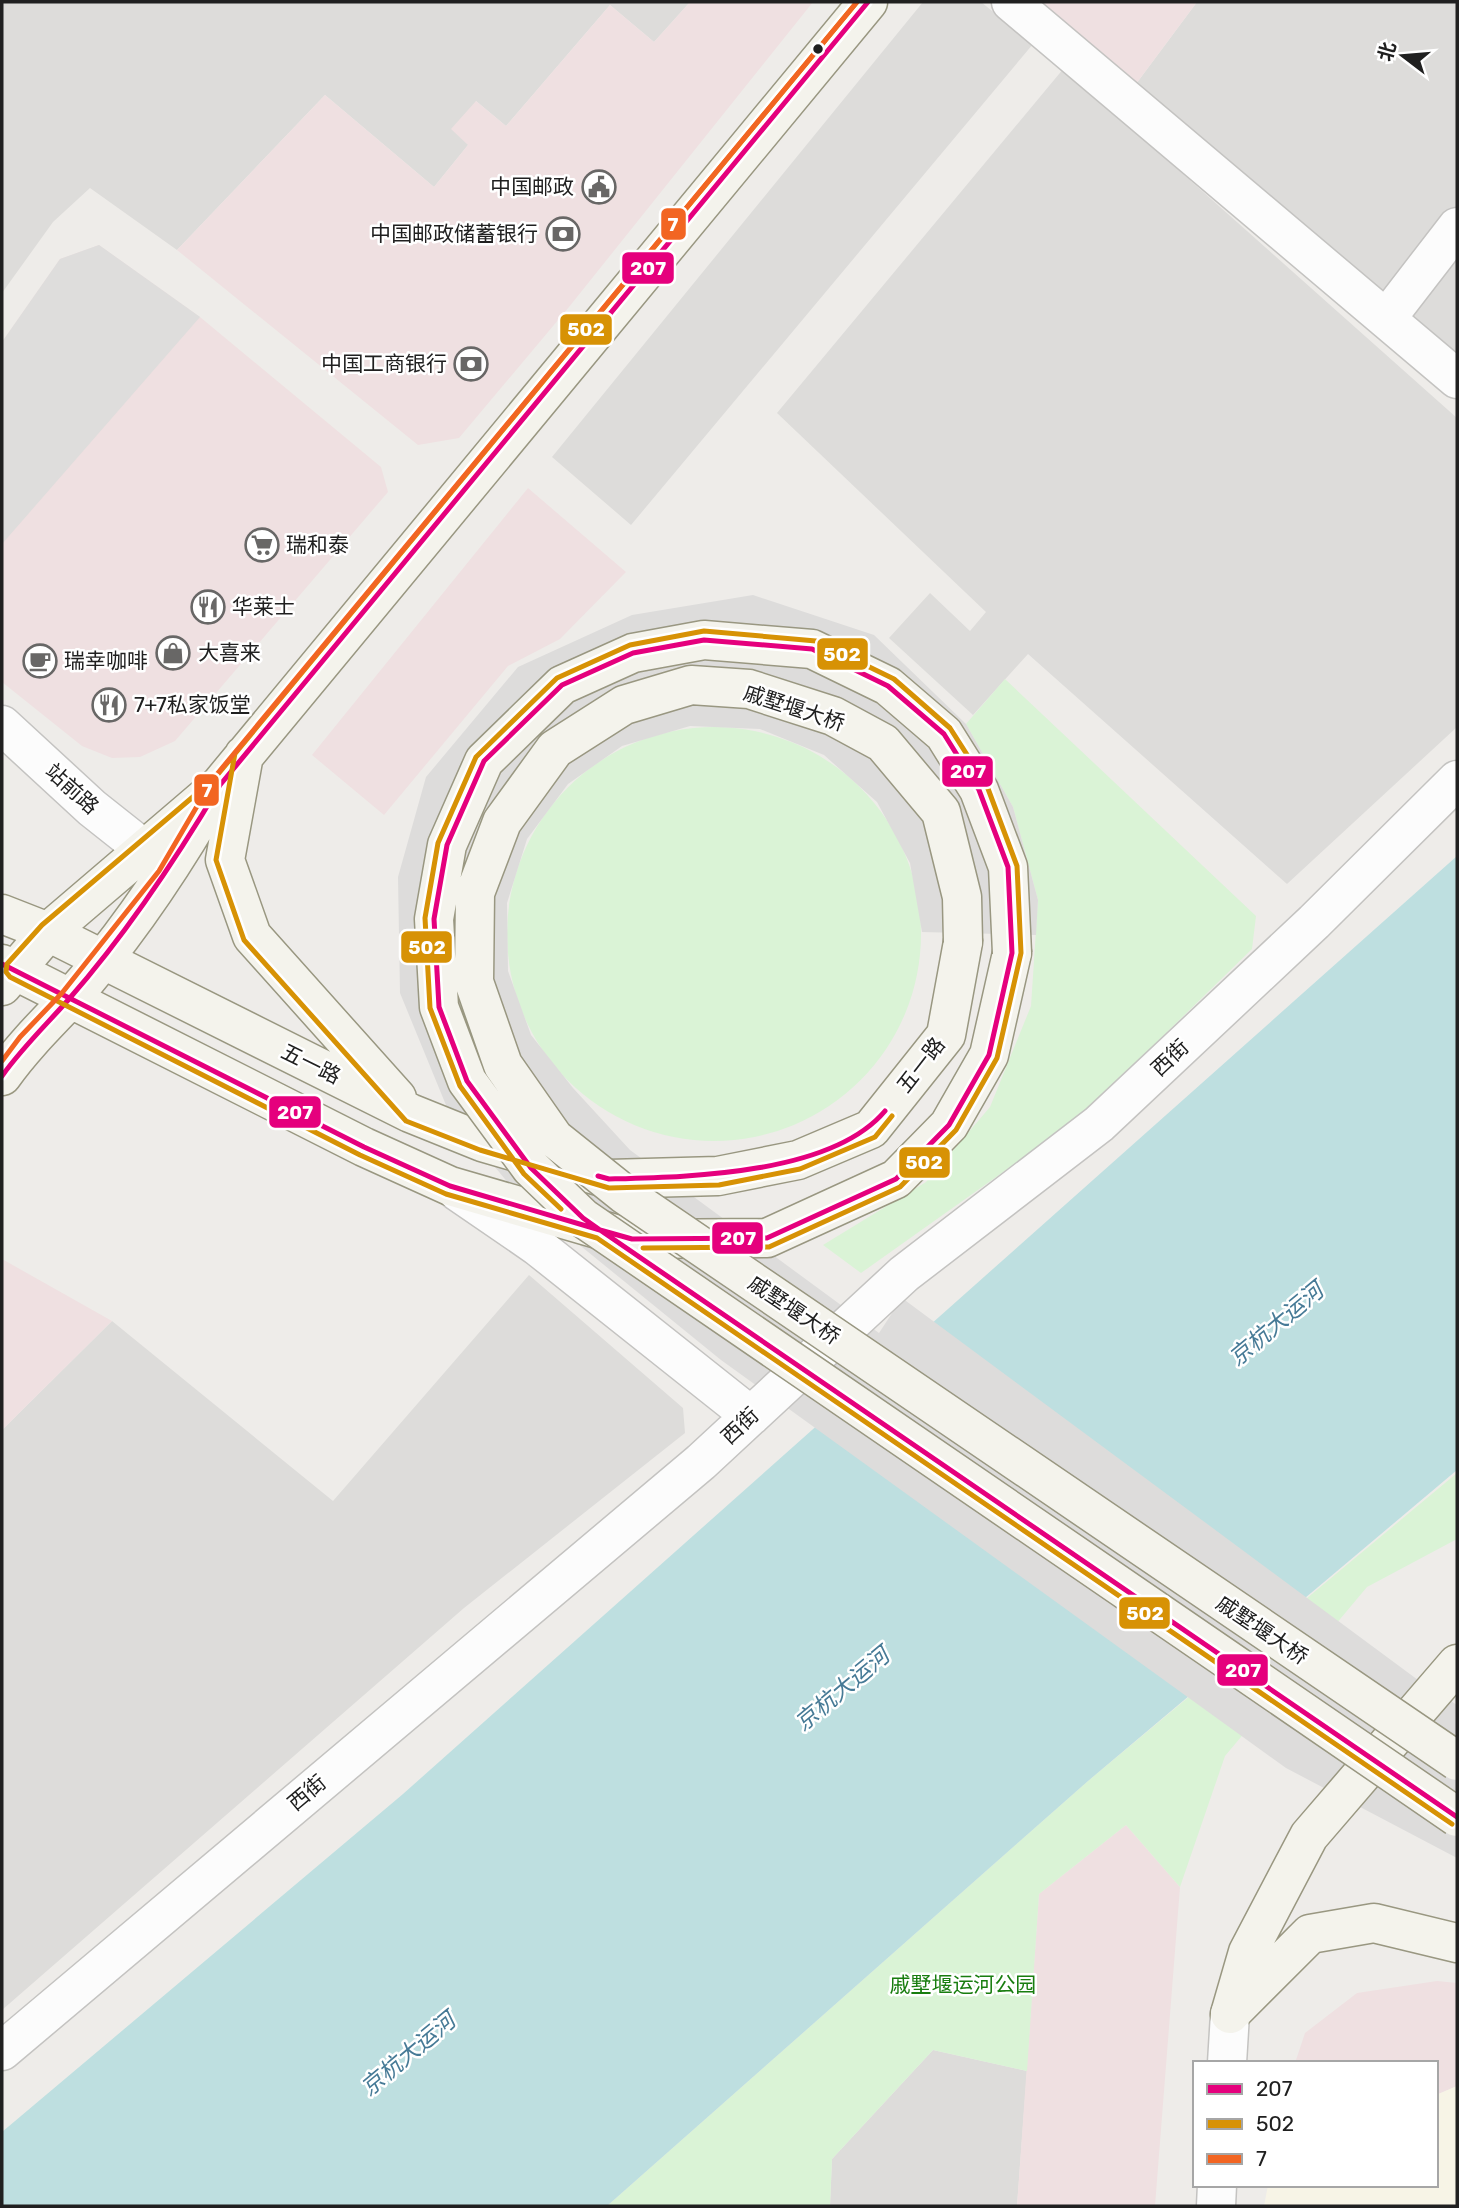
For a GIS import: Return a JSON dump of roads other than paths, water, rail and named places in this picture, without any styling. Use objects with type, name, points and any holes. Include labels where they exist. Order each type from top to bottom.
[{"type":"main road","points":[[2,1076],[26,1043],[69,999],[101,960],[166,876],[220,785],[244,755],[868,2]]},
{"type":"main road","name":"戚墅堰大桥","points":[[450,1186],[632,1239],[767,1238],[896,1179],[949,1125],[989,1055],[1012,953],[1009,867],[979,790],[944,734],[888,686],[812,649],[704,640],[633,653],[562,685],[484,761],[447,845],[434,919],[439,1007],[467,1080],[531,1168],[583,1218],[1457,1817]]},
{"type":"main road","name":"戚墅堰大桥","points":[[962,942],[962,897],[941,812],[883,743],[833,716],[749,689],[691,685],[624,705],[555,749],[502,822],[475,892],[474,982],[503,1065],[554,1138],[604,1178],[1457,1761]]},
{"type":"main road","points":[[244,755],[225,860],[252,936],[410,1113]]},
{"type":"main road","points":[[220,785],[48,932],[6,973],[69,999],[364,1147],[450,1186]]},
{"type":"main road","name":"五一路","points":[[2,914],[48,932],[410,1113],[482,1142],[609,1179],[718,1176],[798,1160],[871,1129],[946,1035],[962,942]]},
{"type":"main road","points":[[1230,2014],[1248,1952],[1308,1836],[1457,1664]]},
{"type":"main road","points":[[1230,2014],[1310,1934],[1374,1923],[1457,1942]]},
{"type":"street","points":[[1010,2],[1457,379]]},
{"type":"street","points":[[1386,319],[1457,227]]},
{"type":"street","name":"站前路","points":[[2,725],[92,808],[145,850]]},
{"type":"street","name":"西街","points":[[2,2051],[701,1462],[904,1275],[1099,1124],[1314,922],[1457,780]]},
{"type":"street","points":[[450,1186],[537,1246],[751,1416]]},
{"type":"street","points":[[1227,2061],[1230,2014]]},
{"type":"street","points":[[1216,2206],[1217,2187]]},
{"type":"water","name":"京杭大运河","points":[[1457,856],[1457,1470],[1088,1781],[607,2206],[2,2206],[2,2132],[403,1794]]},
{"type":"place","name":"中国邮政","points":[[599,187]]},
{"type":"place","name":"中国邮政储蓄银行","points":[[563,234]]},
{"type":"place","name":"中国工商银行","points":[[471,364]]},
{"type":"place","name":"瑞和泰","points":[[262,545]]},
{"type":"place","name":"华莱士","points":[[208,607]]},
{"type":"place","name":"大喜来","points":[[173,653]]},
{"type":"place","name":"瑞幸咖啡","points":[[40,661]]},
{"type":"place","name":"7+7私家饭堂","points":[[109,705]]},
{"type":"park label","name":"戚墅堰运河公园","points":[[963,1985]]}]
